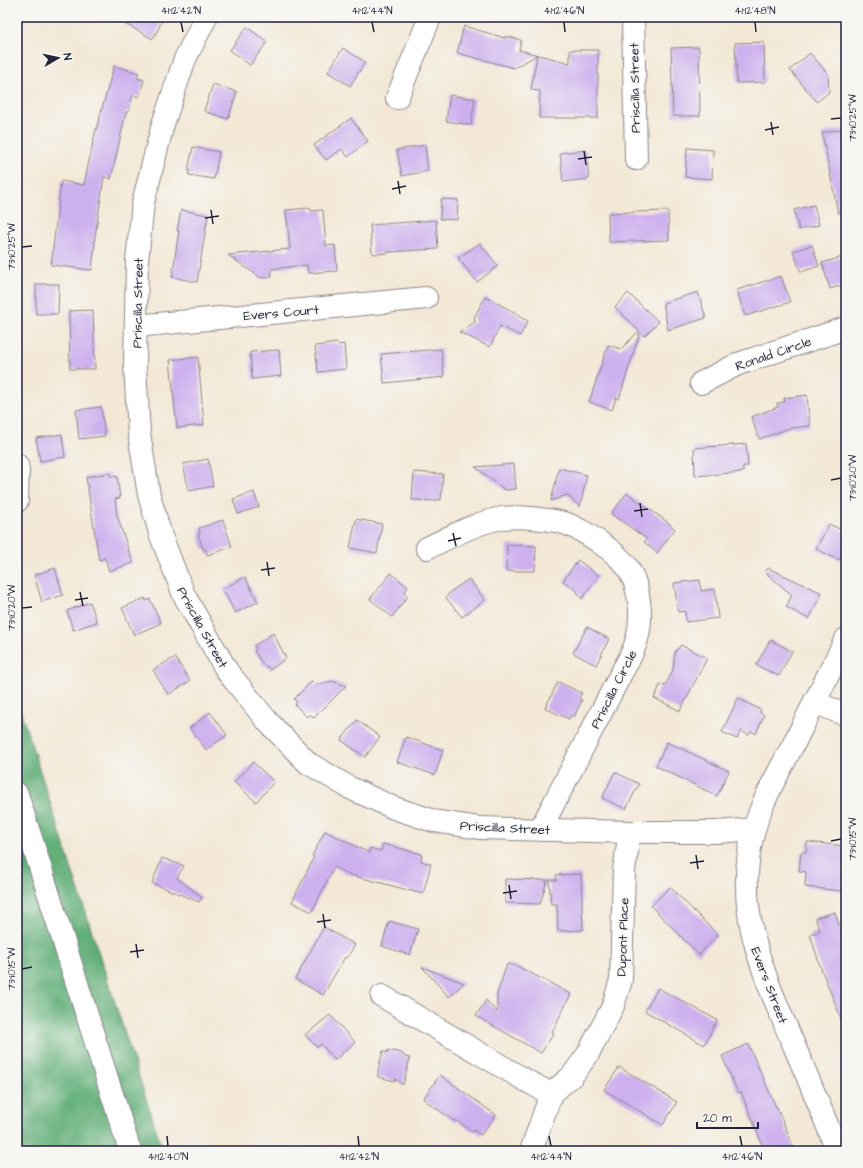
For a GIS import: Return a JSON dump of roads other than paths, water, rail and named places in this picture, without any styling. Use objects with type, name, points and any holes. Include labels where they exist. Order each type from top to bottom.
[{"type":"street","name":"Priscilla Street","points":[[206,17],[185,59],[163,124],[143,203],[137,261],[135,367],[139,433],[149,495],[161,536],[184,595],[227,671],[268,722],[308,763],[350,788],[394,808],[434,821],[479,828],[540,830],[717,832],[754,829]]},
{"type":"street","points":[[397,98],[430,17]]},
{"type":"street","name":"Priscilla Street","points":[[633,17],[636,159]]},
{"type":"street","name":"Evers Court","points":[[136,326],[426,298]]},
{"type":"street","name":"Ronald Circle","points":[[702,383],[738,364],[846,328]]},
{"type":"street","points":[[17,465],[17,501]]},
{"type":"street","name":"Priscilla Circle","points":[[427,548],[483,522],[504,518],[546,520],[566,524],[583,532],[617,555],[628,569],[635,583],[639,603],[640,624],[631,658],[623,670],[540,830]]},
{"type":"street","name":"Evers Street","points":[[836,1151],[824,1115],[764,974],[748,916],[746,881],[749,850],[754,829],[768,793],[846,639]]},
{"type":"street","points":[[814,702],[846,715]]},
{"type":"street","points":[[17,794],[130,1151]]},
{"type":"street","name":"Dupont Place","points":[[551,1094],[572,1076],[588,1054],[613,1006],[621,980],[624,870],[630,832]]},
{"type":"street","points":[[382,996],[551,1094],[531,1151]]}]
